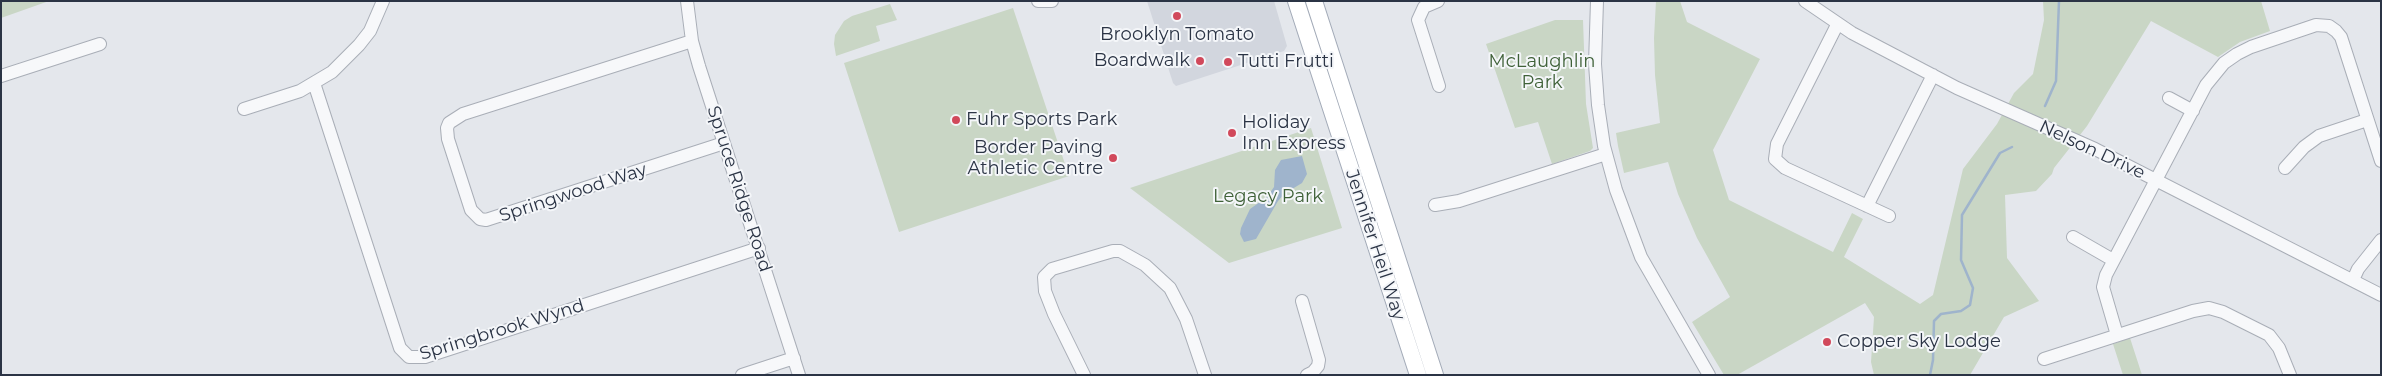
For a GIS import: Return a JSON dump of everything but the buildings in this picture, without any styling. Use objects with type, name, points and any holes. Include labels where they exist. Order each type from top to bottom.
[{"type":"main road","name":"Jennifer Heil Way","points":[[1296,1],[1418,375]]},
{"type":"main road","name":"Jennifer Heil Way","points":[[1314,1],[1435,375]]},
{"type":"street","points":[[244,109],[300,91],[332,72],[370,31],[383,1]]},
{"type":"street","name":"Spruce Ridge Road","points":[[687,1],[692,41],[799,375]]},
{"type":"street","points":[[1038,1],[1052,1]]},
{"type":"street","points":[[1438,1],[1424,7],[1418,20],[1439,86]]},
{"type":"street","points":[[1597,1],[1595,64],[1598,105],[1606,154],[1624,216],[1641,257],[1709,375]]},
{"type":"street","name":"Nelson Drive","points":[[1805,1],[1838,25],[1933,75],[2006,111],[2089,146],[2381,295]]},
{"type":"street","points":[[1838,25],[1777,144],[1775,159],[1785,168],[1889,216]]},
{"type":"street","points":[[2117,335],[2103,287],[2106,275],[2193,110],[2215,73],[2224,62],[2251,46],[2323,25],[2330,26],[2341,37],[2381,161]]},
{"type":"street","name":"Springwood Way","points":[[692,41],[462,114],[449,123],[447,128],[448,139],[471,210],[480,219],[486,220],[724,143]]},
{"type":"street","points":[[1,76],[100,44]]},
{"type":"street","points":[[1867,206],[1933,75]]},
{"type":"street","name":"Springbrook Wynd","points":[[314,84],[400,348],[409,357],[424,357],[759,248]]},
{"type":"street","points":[[2169,98],[2193,110]]},
{"type":"street","points":[[2285,168],[2304,148],[2319,136],[2367,120]]},
{"type":"street","points":[[1435,205],[1460,201],[1606,154]]},
{"type":"street","points":[[2073,237],[2114,260]]},
{"type":"street","points":[[2353,280],[2358,269],[2381,240]]},
{"type":"street","points":[[1084,375],[1054,314],[1045,291],[1044,277],[1052,269],[1114,251],[1120,251],[1145,265],[1170,288],[1186,319],[1205,375]]},
{"type":"street","points":[[1302,301],[1319,360],[1318,366],[1307,375]]},
{"type":"street","points":[[2044,359],[2193,311],[2209,308],[2261,330],[2275,341],[2290,375]]},
{"type":"street","points":[[742,375],[794,358]]},
{"type":"shaded area","points":[[1147,1],[1274,1],[1287,46],[1284,51],[1176,86],[1173,83]]},
{"type":"green space","points":[[1,1],[49,1],[1,18]]},
{"type":"green space","points":[[1656,1],[1680,1],[1687,22],[1760,59],[1713,150],[1729,200],[1833,252],[1852,213],[1863,219],[1844,257],[1920,304],[1933,295],[1963,169],[1997,124],[2014,93],[2033,74],[2044,20],[2043,1],[2261,1],[2270,31],[2240,42],[2218,57],[2151,21],[2087,126],[2054,168],[2052,174],[2036,191],[2005,195],[2007,258],[2039,301],[2004,317],[1970,375],[1874,375],[1871,362],[1874,317],[1865,303],[1737,375],[1724,375],[1692,322],[1730,297],[1697,238],[1678,194],[1668,162],[1624,173],[1618,146],[1616,133],[1660,123],[1655,75]]},
{"type":"green space","points":[[890,4],[897,20],[876,26],[880,41],[836,56],[835,35],[844,21],[852,16]]},
{"type":"green space","name":"Fuhr Sports Park","points":[[1013,8],[1069,176],[899,232],[844,63]]},
{"type":"green space","name":"McLaughlin Park","points":[[1555,20],[1583,20],[1586,104],[1593,148],[1590,151],[1552,164],[1538,122],[1515,128],[1486,44]]},
{"type":"green space","name":"Legacy Park","points":[[1311,128],[1342,228],[1229,263],[1130,188]]},
{"type":"green space","points":[[2130,338],[2142,375],[2123,375],[2113,344]]},
{"type":"water","points":[[1302,156],[1307,174],[1302,183],[1284,194],[1278,201],[1256,239],[1244,242],[1240,234],[1241,228],[1250,209],[1267,197],[1274,187],[1275,170],[1281,160]]},
{"type":"waterway","points":[[2045,106],[2056,81],[2059,1]]},
{"type":"waterway","points":[[1930,375],[1933,360],[1934,321],[1941,314],[1961,311],[1970,305],[1973,288],[1961,260],[1962,215],[2000,153],[2012,147]]},
{"type":"place","name":"Brooklyn Tomato","points":[[1177,16]]},
{"type":"place","name":"Boardwalk","points":[[1200,61]]},
{"type":"place","name":"Tutti Frutti","points":[[1228,62]]},
{"type":"place","name":"Fuhr Sports Park","points":[[956,120]]},
{"type":"place","name":"Holiday Inn Express","points":[[1232,133]]},
{"type":"place","name":"Border Paving Athletic Centre","points":[[1113,158]]},
{"type":"place","name":"Copper Sky Lodge","points":[[1827,342]]}]
